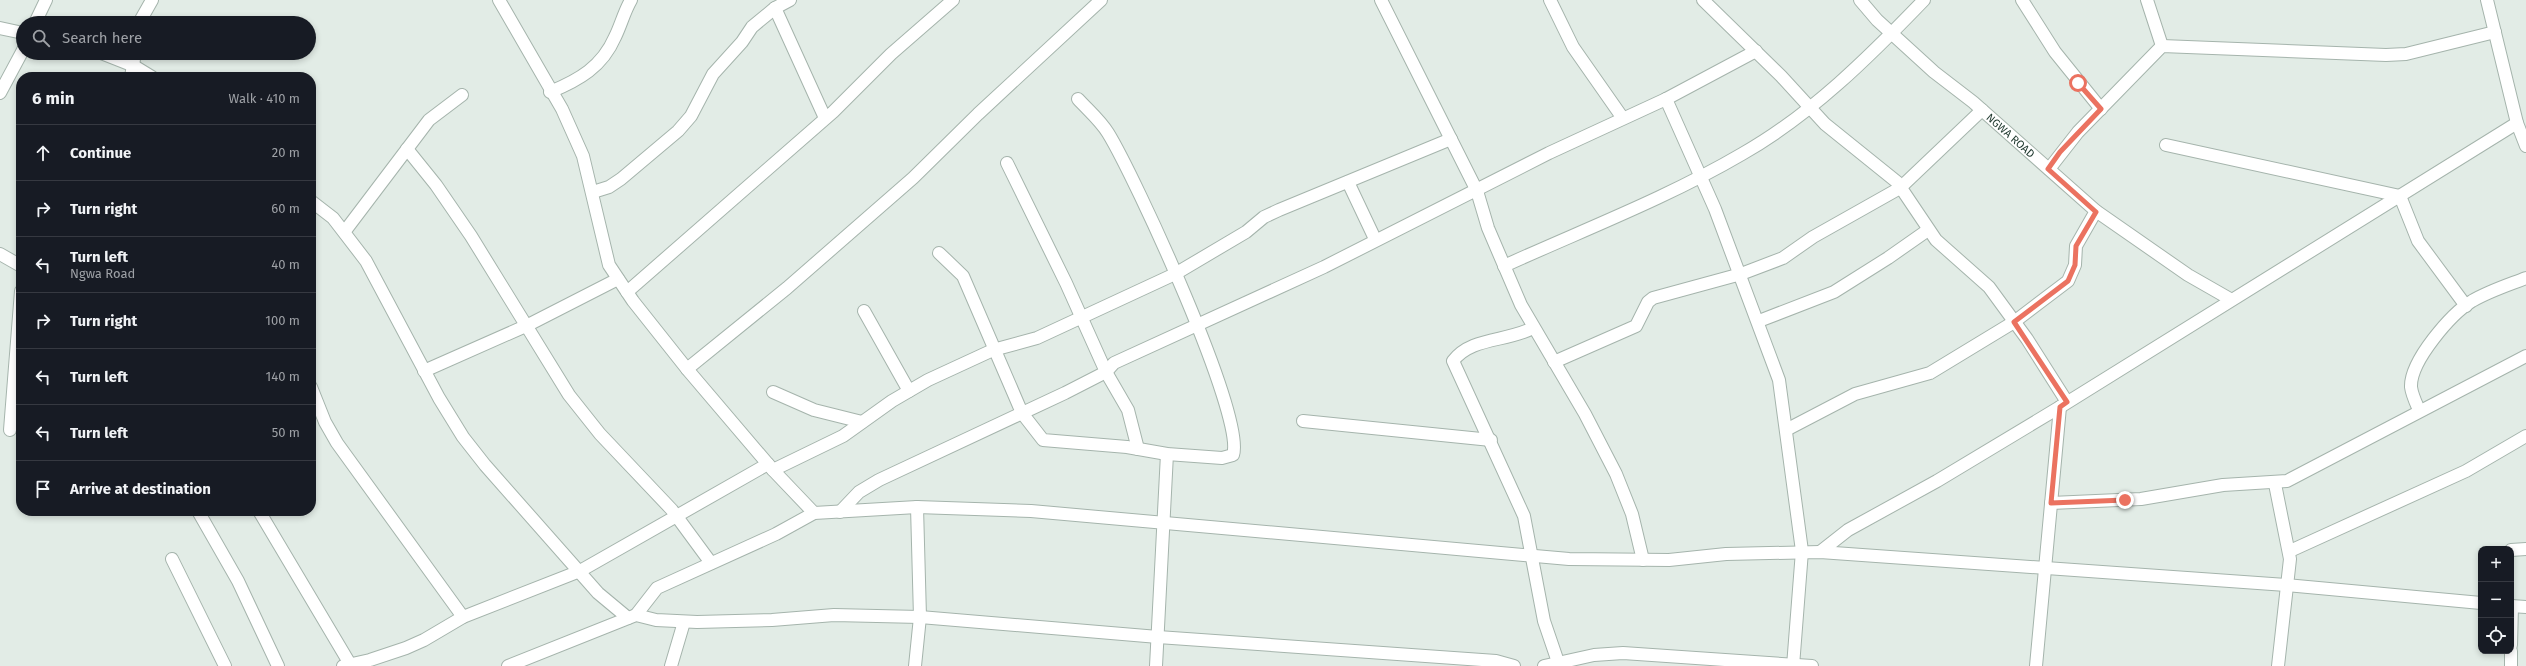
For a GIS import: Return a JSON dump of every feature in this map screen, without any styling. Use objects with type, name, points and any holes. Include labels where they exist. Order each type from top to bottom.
[{"type":"street","points":[[38,16],[46,0]]},
{"type":"street","points":[[143,16],[152,0]]},
{"type":"street","points":[[499,0],[572,129],[583,156],[593,192],[609,265],[627,292],[686,369],[771,467],[814,513]]},
{"type":"street","points":[[550,92],[576,81],[601,62],[616,37],[631,0]]},
{"type":"street","points":[[593,192],[609,187],[621,179],[678,132],[691,116],[716,70],[742,42],[752,27],[774,8],[790,0]]},
{"type":"street","points":[[627,292],[825,118],[891,54],[954,0]]},
{"type":"street","points":[[686,369],[787,288],[913,178],[978,114],[1101,0]]},
{"type":"street","points":[[1381,0],[1477,190],[1488,228],[1533,328],[1585,414],[1616,474],[1632,514],[1644,560]]},
{"type":"street","points":[[1550,0],[1573,47],[1622,117]]},
{"type":"street","points":[[1703,0],[1756,51],[1811,107],[1825,124],[1890,176],[1900,188],[1928,230],[1951,255],[1982,279],[2014,322],[2063,405],[2051,503],[2036,666]]},
{"type":"street","name":"NGWA ROAD","points":[[1860,0],[1892,33],[1934,72],[1982,110],[2096,212],[2188,275],[2230,299]]},
{"type":"street","points":[[1504,266],[1702,176],[1753,147],[1811,107],[1892,33],[1924,0]]},
{"type":"street","points":[[2022,0],[2055,52],[2101,109]]},
{"type":"street","points":[[2147,0],[2162,46]]},
{"type":"street","points":[[2487,0],[2517,123],[2526,146]]},
{"type":"street","points":[[774,8],[825,118]]},
{"type":"street","points":[[0,28],[16,31]]},
{"type":"street","points":[[2048,169],[2060,152],[2162,46],[2386,55],[2406,54],[2495,32]]},
{"type":"street","points":[[840,512],[859,492],[879,480],[1106,372],[1114,363],[1195,324],[1324,267],[1375,239],[1477,190],[1622,117],[1666,99],[1756,51]]},
{"type":"street","points":[[0,93],[18,60]]},
{"type":"street","points":[[113,60],[132,71],[134,60]]},
{"type":"street","points":[[345,231],[429,120],[462,95]]},
{"type":"street","points":[[939,253],[963,276],[993,350],[1022,413],[1043,440],[1138,449],[1167,454],[1222,458],[1230,457],[1234,451],[1234,430],[1225,396],[1175,274],[1154,225],[1114,144],[1100,122],[1078,99]]},
{"type":"street","points":[[1666,99],[1702,176],[1776,368],[1802,551],[1793,665]]},
{"type":"street","points":[[1554,362],[1636,326],[1648,302],[1653,298],[1741,274],[1783,258],[1812,237],[1900,188],[1982,110]]},
{"type":"street","points":[[1820,552],[1848,530],[1937,481],[2063,405],[2230,299],[2517,123]]},
{"type":"street","points":[[262,516],[347,665],[370,660],[418,643],[463,617],[580,571],[676,516],[771,467],[827,446],[909,391],[993,350],[1037,338],[1175,274],[1246,232],[1264,217],[1451,139]]},
{"type":"street","points":[[2166,145],[2400,196]]},
{"type":"street","points":[[407,149],[436,185],[471,236],[504,292],[528,325],[573,400],[600,434],[676,516],[711,563]]},
{"type":"street","points":[[1006,163],[1082,317],[1106,372],[1128,410],[1138,449]]},
{"type":"street","points":[[1348,182],[1375,239]]},
{"type":"street","points":[[2400,196],[2418,241],[2466,306]]},
{"type":"street","points":[[316,205],[333,218],[345,231],[366,261],[424,372],[463,437],[485,465],[598,593],[632,616],[656,620],[684,622],[772,620],[834,615],[920,617],[1158,638],[1496,661],[1514,666]]},
{"type":"street","points":[[1786,430],[1855,394],[1930,373],[2014,322],[2068,281],[2075,265],[2076,246],[2096,212]]},
{"type":"street","points":[[1759,321],[1834,292],[1888,258],[1928,230]]},
{"type":"street","points":[[0,254],[16,263]]},
{"type":"street","points":[[2419,410],[2412,392],[2413,375],[2438,334],[2453,315],[2498,288],[2526,278]]},
{"type":"street","points":[[424,372],[528,325],[618,279]]},
{"type":"street","points":[[864,311],[909,391]]},
{"type":"street","points":[[1533,328],[1513,337],[1475,344],[1459,353],[1453,361],[1491,440],[1524,516],[1544,620],[1558,662]]},
{"type":"street","points":[[2051,503],[2141,499],[2223,485],[2276,484],[2301,475],[2419,410],[2526,356]]},
{"type":"street","points":[[10,430],[16,362]]},
{"type":"street","points":[[773,392],[814,410],[862,422]]},
{"type":"street","points":[[316,400],[325,422],[337,443],[463,617]]},
{"type":"street","points":[[1302,421],[1491,440]]},
{"type":"street","points":[[2290,551],[2332,534],[2466,471],[2526,436]]},
{"type":"street","points":[[1156,666],[1162,523],[1167,454]]},
{"type":"street","points":[[2276,484],[2290,551],[2278,666]]},
{"type":"street","points":[[915,666],[920,617],[917,507]]},
{"type":"street","points":[[508,666],[632,616],[657,588],[776,534],[814,513],[917,507],[1031,511],[1531,557],[1644,560],[1802,551],[2045,566],[2286,585],[2478,603]]},
{"type":"street","points":[[201,516],[238,581],[278,666]]},
{"type":"street","points":[[2514,550],[2526,549]]},
{"type":"street","points":[[172,559],[225,666]]},
{"type":"street","points":[[2514,606],[2526,608]]},
{"type":"street","points":[[671,666],[684,622]]},
{"type":"street","points":[[1544,666],[1594,655],[1623,652],[1812,666]]},
{"type":"street","points":[[2510,666],[2511,654]]},
{"type":"route","points":[[2078,83],[2101,109],[2060,152],[2048,169],[2096,212],[2076,246],[2075,265],[2068,281],[2014,322],[2027,339],[2067,402],[2060,407],[2051,503],[2125,500]]}]
